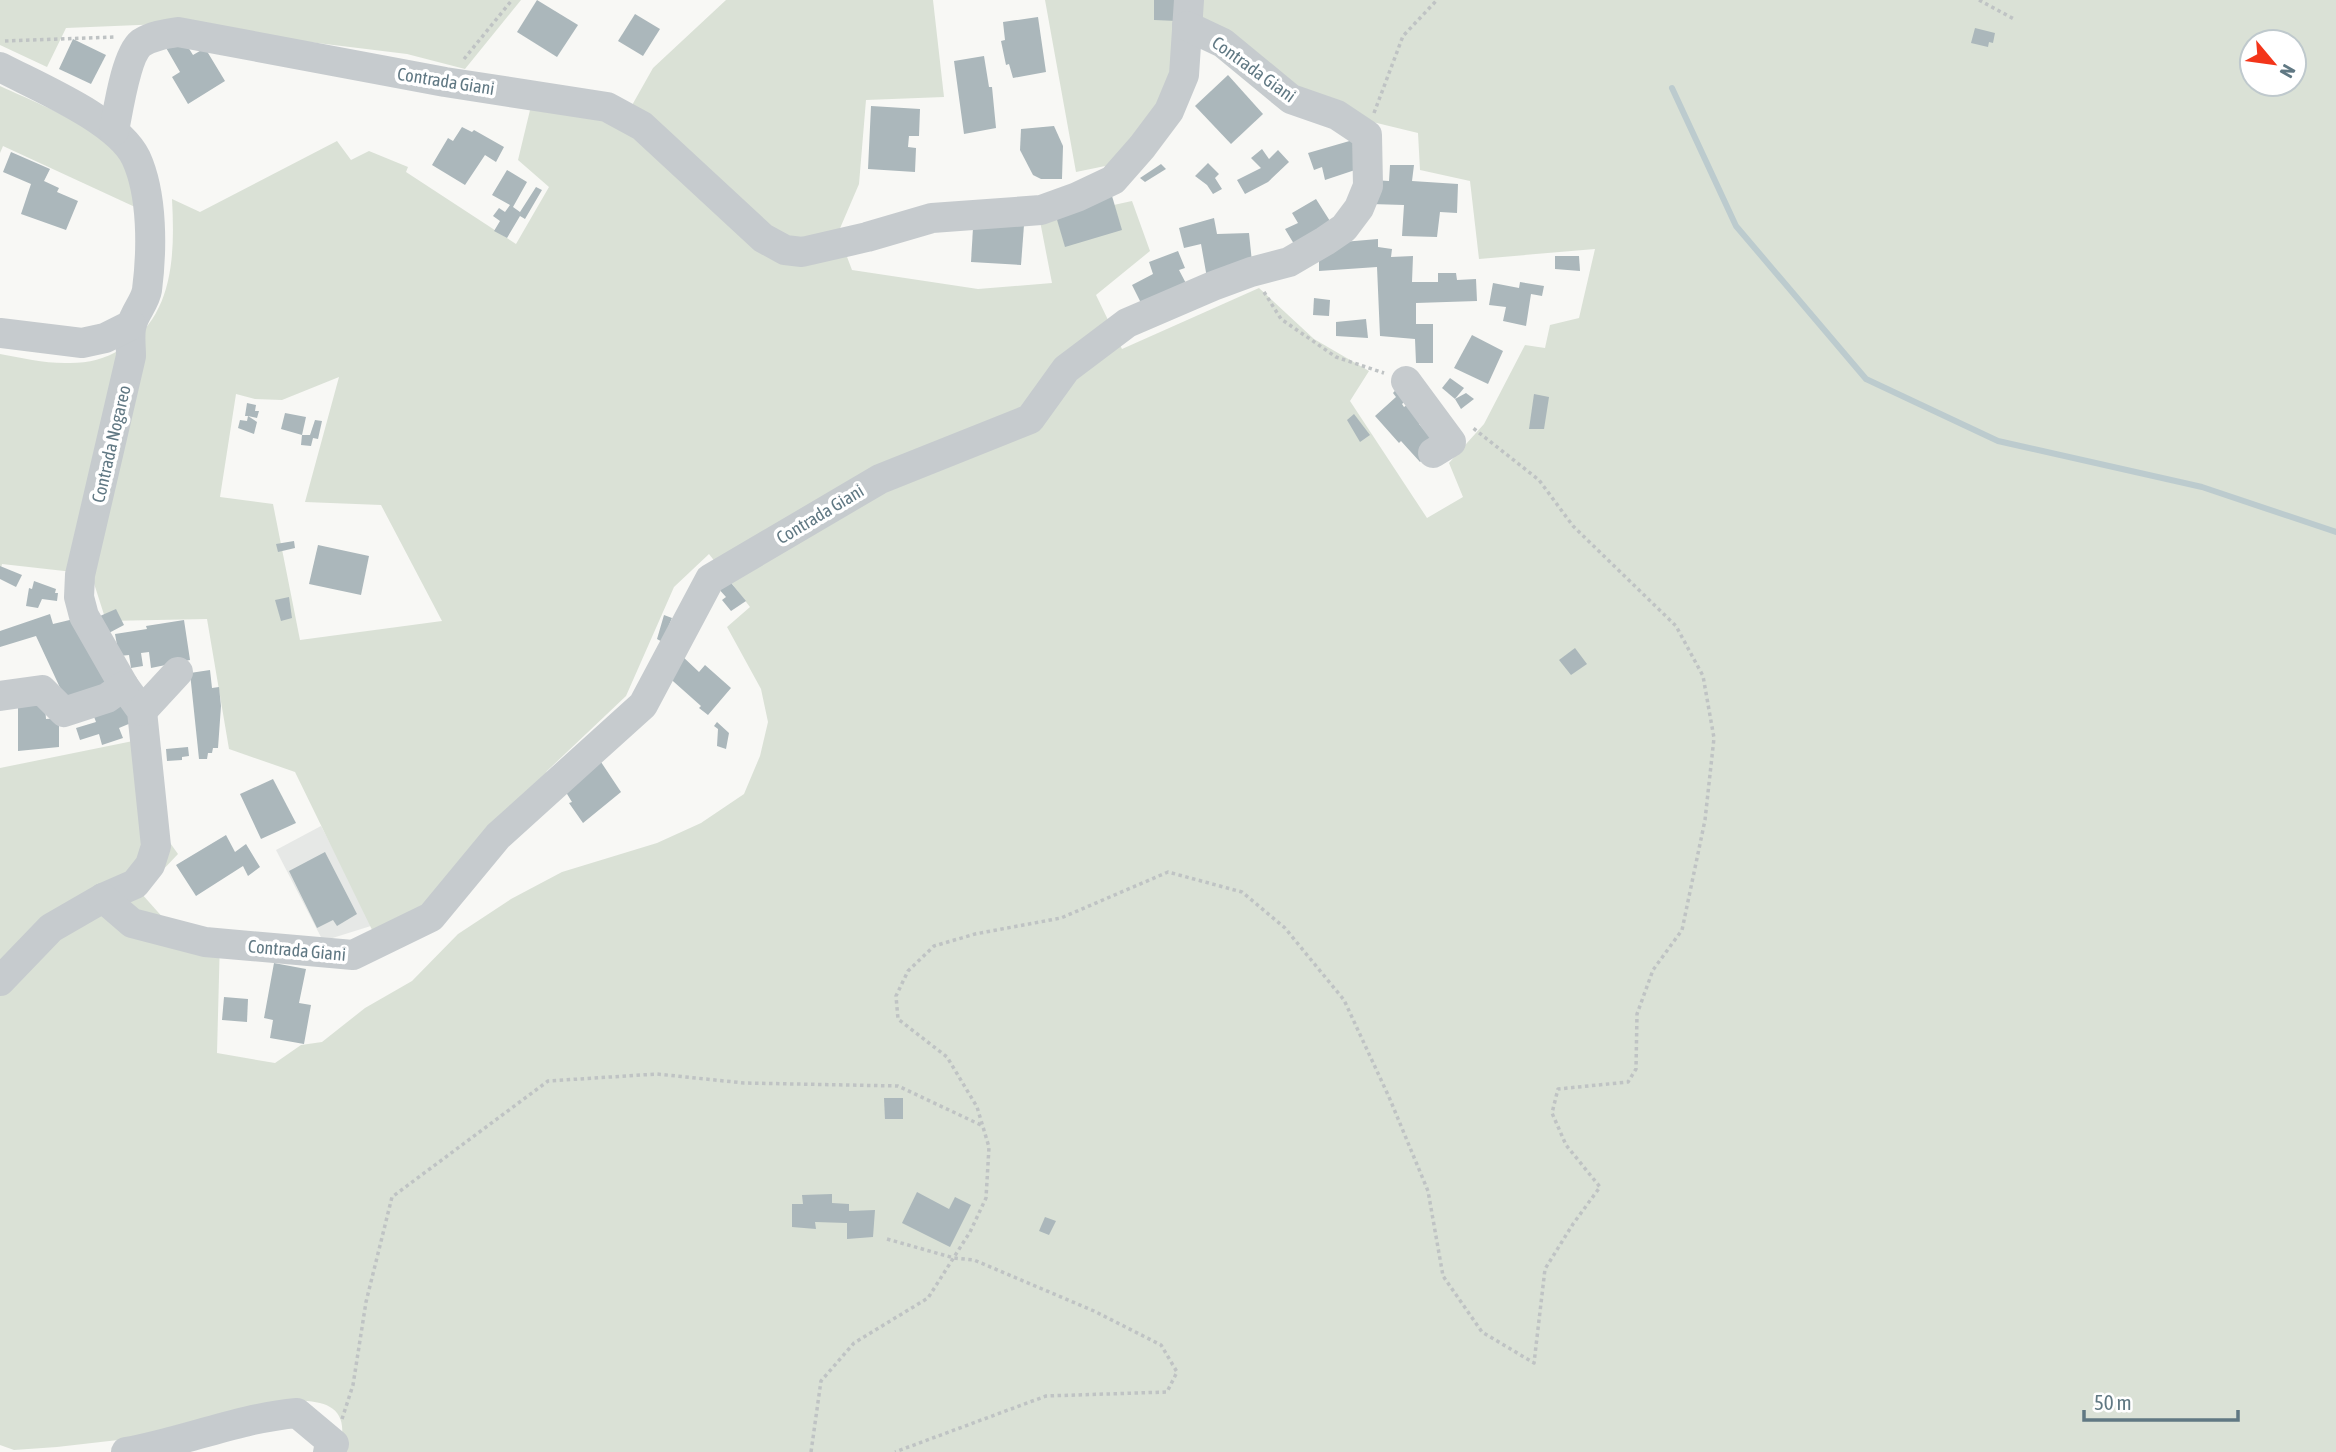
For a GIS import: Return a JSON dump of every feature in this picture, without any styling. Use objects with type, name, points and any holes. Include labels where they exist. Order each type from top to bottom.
[{"type":"street","name":"Contrada Giani","points":[[114,131],[131,59],[139,44],[156,36],[178,32],[444,82],[607,107],[642,126],[763,238],[785,250],[802,252],[932,218],[1041,210],[1112,180],[1142,148],[1170,111],[1184,75],[1188,13]]},
{"type":"street","name":"Contrada Giani","points":[[103,898],[132,923],[205,942],[353,955],[431,917],[498,836],[643,705],[710,579],[880,479],[1030,419],[1066,369],[1127,323],[1251,272],[1289,262],[1344,228],[1359,208],[1368,186],[1367,135],[1337,115],[1291,99],[1188,13]]},
{"type":"street","points":[[0,67],[89,114],[114,131],[136,157],[144,186],[152,237],[147,294],[131,325],[105,338],[82,343],[0,333]]},
{"type":"street","name":"Contrada Nogareo","points":[[0,981],[51,928],[103,898],[135,884],[150,865],[156,846],[142,711],[124,686],[84,616],[79,597],[80,575],[131,356],[131,325]]},
{"type":"street","points":[[1406,381],[1451,442],[1433,453]]},
{"type":"street","points":[[142,711],[178,672]]},
{"type":"street","points":[[0,696],[43,690],[64,712],[107,698],[124,686]]},
{"type":"street","points":[[126,1452],[166,1445],[265,1416],[297,1413],[331,1448]]},
{"type":"path","points":[[444,82],[512,0]]},
{"type":"path","points":[[1367,135],[1403,36],[1437,0]]},
{"type":"path","points":[[1979,0],[2014,19]]},
{"type":"path","points":[[0,41],[117,37]]},
{"type":"path","points":[[1251,272],[1281,319],[1336,356],[1406,381]]},
{"type":"path","points":[[811,1452],[821,1381],[854,1343],[928,1298],[954,1258],[986,1198],[989,1147],[977,1107],[947,1057],[898,1019],[896,996],[908,971],[934,946],[975,934],[1061,918],[1168,872],[1242,892],[1285,928],[1344,1000],[1429,1191],[1443,1276],[1482,1332],[1534,1363],[1545,1269],[1600,1187],[1566,1145],[1552,1114],[1558,1089],[1628,1082],[1636,1069],[1637,1014],[1653,970],[1682,930],[1705,820],[1714,738],[1703,676],[1676,626],[1573,526],[1539,480],[1470,426]]},
{"type":"path","points":[[331,1448],[353,1385],[366,1302],[392,1198],[548,1081],[657,1074],[744,1083],[898,1086],[983,1126]]},
{"type":"path","points":[[887,1239],[954,1258],[974,1260],[1105,1317],[1161,1345],[1177,1372],[1167,1392],[1046,1396],[895,1452]]},
{"type":"shaded area","points":[[0,0],[521,0],[465,69],[407,54],[163,24],[66,28],[47,67],[0,45]]},
{"type":"shaded area","points":[[726,0],[933,0],[944,97],[866,100],[859,184],[838,233],[852,270],[978,289],[1052,283],[1040,221],[1132,201],[1150,251],[1096,295],[1122,349],[1259,288],[1314,339],[1369,371],[1350,401],[1427,518],[1463,497],[1449,463],[1484,424],[1525,345],[1545,348],[1550,325],[1579,318],[1595,249],[1479,259],[1470,181],[1420,170],[1418,133],[1282,100],[1183,34],[1154,156],[1076,172],[1045,0],[2336,0],[2336,1452],[338,1452],[342,1437],[339,1416],[325,1405],[303,1401],[289,1401],[153,1436],[14,1450],[0,1445],[0,768],[133,741],[143,805],[178,854],[141,893],[173,929],[220,939],[217,1053],[275,1063],[301,1045],[322,1042],[365,1008],[412,981],[458,934],[511,899],[562,872],[657,843],[701,823],[744,794],[760,756],[768,722],[761,689],[727,627],[750,607],[709,554],[674,587],[626,696],[547,771],[502,842],[464,891],[376,938],[295,772],[229,749],[207,619],[106,621],[91,574],[2,564],[0,572],[0,354],[44,362],[77,363],[103,358],[121,349],[139,336],[152,320],[168,283],[173,242],[172,199],[200,212],[337,141],[351,160],[369,151],[408,167],[406,172],[516,244],[549,187],[518,160],[531,106],[631,107],[653,68]],"holes":[[[339,377],[305,502],[381,505],[442,621],[300,640],[273,504],[220,497],[236,394],[255,399],[282,400]]]},
{"type":"shaded area","points":[[0,86],[66,117],[113,148],[128,171],[135,207],[3,146],[0,153]]},
{"type":"shaded area","points":[[321,826],[374,925],[323,941],[276,850]]},
{"type":"building","points":[[537,0],[578,25],[557,57],[517,32]]},
{"type":"building","points":[[1154,0],[1177,0],[1177,21],[1154,20]]},
{"type":"building","points":[[635,14],[660,29],[643,56],[618,41]]},
{"type":"building","points":[[1038,17],[1046,72],[1013,78],[1009,64],[1006,65],[1001,41],[1005,40],[1003,22]]},
{"type":"building","points":[[1975,28],[1995,33],[1993,43],[1989,42],[1988,47],[1971,43]]},
{"type":"building","points":[[181,36],[193,55],[205,48],[225,81],[188,104],[172,77],[180,72],[165,46]]},
{"type":"building","points":[[73,39],[106,55],[91,84],[59,69]]},
{"type":"building","points":[[984,56],[989,87],[992,87],[996,128],[964,134],[954,61]]},
{"type":"building","points":[[1228,75],[1263,114],[1231,144],[1195,106]]},
{"type":"building","points":[[871,106],[920,109],[919,136],[909,136],[908,147],[916,148],[915,172],[868,169]]},
{"type":"building","points":[[1054,126],[1063,146],[1062,179],[1041,179],[1033,175],[1020,150],[1021,129]]},
{"type":"building","points":[[462,127],[472,132],[474,130],[504,147],[496,162],[485,155],[465,185],[432,165],[448,138],[453,141]]},
{"type":"building","points":[[1353,140],[1361,168],[1325,180],[1322,167],[1314,170],[1308,153]]},
{"type":"building","points":[[1262,149],[1269,159],[1278,150],[1289,162],[1268,182],[1245,194],[1237,180],[1261,168],[1251,158]]},
{"type":"building","points":[[11,152],[50,169],[44,181],[59,188],[57,192],[78,201],[66,230],[21,214],[31,184],[3,172]]},
{"type":"building","points":[[1208,163],[1219,174],[1215,178],[1222,189],[1213,194],[1207,185],[1195,176]]},
{"type":"building","points":[[1161,164],[1166,169],[1145,182],[1140,178]]},
{"type":"building","points":[[1390,165],[1414,165],[1412,181],[1458,184],[1457,213],[1440,212],[1437,237],[1402,236],[1404,205],[1371,204],[1373,180],[1389,181]]},
{"type":"building","points":[[507,170],[527,182],[513,207],[520,212],[536,187],[542,190],[525,219],[520,216],[507,238],[494,231],[500,221],[493,216],[499,208],[505,212],[510,205],[492,195]]},
{"type":"building","points":[[1112,196],[1122,230],[1065,247],[1055,213]]},
{"type":"building","points":[[1316,199],[1335,229],[1297,249],[1285,229],[1298,223],[1292,213]]},
{"type":"building","points":[[1214,218],[1217,234],[1249,233],[1252,262],[1207,278],[1201,244],[1184,248],[1179,228]]},
{"type":"building","points":[[1024,225],[1021,265],[971,262],[973,228]]},
{"type":"building","points":[[1378,239],[1378,247],[1392,249],[1391,257],[1413,256],[1412,282],[1438,282],[1438,273],[1456,273],[1457,280],[1476,279],[1477,301],[1416,303],[1416,324],[1433,324],[1433,363],[1416,363],[1415,339],[1380,336],[1377,267],[1319,271],[1319,254],[1331,243]]},
{"type":"building","points":[[1178,251],[1185,268],[1179,270],[1190,291],[1145,311],[1132,285],[1153,274],[1149,262]]},
{"type":"building","points":[[1555,256],[1579,256],[1580,271],[1555,269]]},
{"type":"building","points":[[1520,282],[1544,286],[1542,296],[1531,294],[1526,326],[1503,321],[1506,307],[1489,305],[1493,283],[1519,288]]},
{"type":"building","points":[[1314,298],[1330,300],[1329,316],[1313,315]]},
{"type":"building","points":[[1366,319],[1368,338],[1336,336],[1336,322]]},
{"type":"building","points":[[1472,335],[1503,351],[1488,384],[1454,368]]},
{"type":"building","points":[[1450,378],[1464,388],[1455,399],[1442,388]]},
{"type":"building","points":[[1400,385],[1411,395],[1402,404],[1404,407],[1407,405],[1422,422],[1419,424],[1438,446],[1420,462],[1375,416],[1396,397],[1393,393]]},
{"type":"building","points":[[1466,393],[1474,399],[1461,409],[1455,399]]},
{"type":"building","points":[[1534,394],[1549,397],[1544,429],[1529,429]]},
{"type":"building","points":[[247,403],[256,405],[255,411],[259,411],[257,418],[245,416]]},
{"type":"building","points":[[285,413],[306,417],[302,435],[281,429]]},
{"type":"building","points":[[1354,414],[1370,435],[1360,442],[1347,420]]},
{"type":"building","points":[[248,416],[257,422],[254,434],[238,428],[240,420],[247,421]]},
{"type":"building","points":[[315,420],[322,421],[318,439],[313,438],[311,446],[301,445],[302,435],[310,435]]},
{"type":"building","points":[[294,541],[295,548],[278,552],[276,544]]},
{"type":"building","points":[[318,545],[369,556],[361,595],[309,584]]},
{"type":"building","points":[[713,561],[746,601],[731,611],[722,600],[726,597],[717,587]]},
{"type":"building","points":[[0,566],[22,575],[16,587],[0,579]]},
{"type":"building","points":[[34,581],[56,589],[57,601],[42,599],[38,608],[26,606],[29,588],[32,589]]},
{"type":"building","points":[[289,597],[292,618],[281,621],[275,600]]},
{"type":"building","points":[[116,609],[124,625],[107,634],[100,616]]},
{"type":"building","points":[[50,614],[53,624],[78,618],[108,688],[69,707],[36,636],[0,647],[0,631]]},
{"type":"building","points":[[664,615],[672,618],[665,635],[666,644],[657,639]]},
{"type":"building","points":[[184,620],[190,660],[151,668],[149,652],[141,653],[143,666],[131,668],[129,655],[119,656],[115,634]]},
{"type":"building","points":[[1575,648],[1587,664],[1571,675],[1559,660]]},
{"type":"building","points":[[681,655],[699,672],[705,665],[731,688],[708,715],[665,674]]},
{"type":"building","points":[[210,670],[212,688],[219,687],[221,706],[218,748],[213,748],[212,753],[208,753],[207,759],[199,759],[190,673]]},
{"type":"building","points":[[125,703],[131,723],[119,728],[123,738],[102,745],[99,734],[80,740],[76,728],[96,722],[93,714]]},
{"type":"building","points":[[18,706],[45,706],[46,719],[59,718],[59,747],[18,751]]},
{"type":"building","points":[[717,722],[729,733],[726,749],[717,746],[718,729],[714,726]]},
{"type":"building","points":[[188,747],[189,756],[182,757],[182,760],[167,761],[166,749]]},
{"type":"building","points":[[601,762],[621,792],[583,823],[569,803],[572,802],[564,789]]},
{"type":"building","points":[[273,779],[296,823],[261,839],[240,794]]},
{"type":"building","points":[[226,835],[235,852],[246,844],[260,867],[248,876],[243,866],[196,896],[176,865]]},
{"type":"building","points":[[325,852],[357,914],[337,926],[333,920],[317,928],[289,871]]},
{"type":"building","points":[[274,963],[306,969],[299,1003],[311,1005],[304,1044],[270,1038],[273,1020],[264,1018]]},
{"type":"building","points":[[224,997],[248,999],[247,1022],[222,1020]]},
{"type":"building","points":[[884,1098],[903,1098],[903,1119],[885,1119]]},
{"type":"building","points":[[917,1192],[949,1209],[955,1197],[971,1205],[950,1247],[902,1223]]},
{"type":"building","points":[[832,1194],[832,1203],[849,1204],[849,1211],[875,1210],[873,1237],[847,1239],[847,1223],[815,1222],[816,1229],[792,1227],[792,1204],[803,1204],[802,1195]]},
{"type":"building","points":[[1045,1217],[1056,1221],[1049,1235],[1039,1231]]},
{"type":"waterway","points":[[1672,88],[1736,226],[1866,379],[1998,441],[2202,487],[2336,532]]}]
